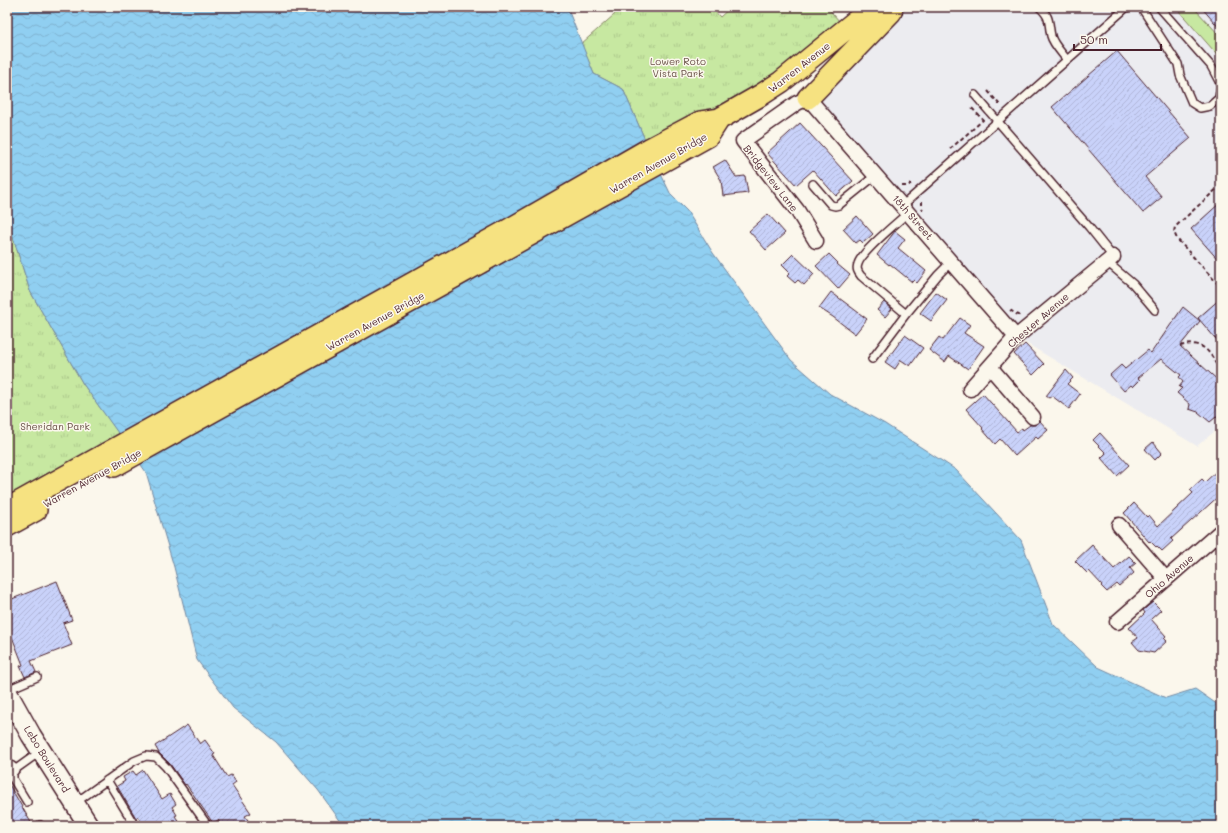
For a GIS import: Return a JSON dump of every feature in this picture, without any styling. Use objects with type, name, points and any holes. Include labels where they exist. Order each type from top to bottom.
[{"type":"main road","points":[[808,98],[891,12],[892,7]]},
{"type":"main road","name":"Warren Avenue","points":[[719,120],[781,82],[866,10]]},
{"type":"main road","name":"Warren Avenue Bridge","points":[[7,509],[510,229],[649,149],[700,122],[719,120]]},
{"type":"main road","name":"Warren Avenue Bridge","points":[[7,526],[708,136],[719,120]]},
{"type":"main road","name":"Lebo Boulevard","points":[[7,691],[41,751],[89,826]]},
{"type":"street","name":"18th Street","points":[[808,98],[1016,337]]},
{"type":"street","name":"Bridgeview Lane","points":[[808,98],[797,103],[743,141],[797,210],[816,241]]},
{"type":"street","name":"Chester Avenue","points":[[970,389],[1016,337],[1110,260]]},
{"type":"street","points":[[990,367],[1033,417]]},
{"type":"street","points":[[1119,525],[1166,579]]},
{"type":"street","name":"Ohio Avenue","points":[[1117,622],[1221,530]]},
{"type":"lane","points":[[1039,7],[1046,13],[1050,25],[1051,37],[1067,60]]},
{"type":"lane","points":[[906,314],[861,276],[857,268],[861,258],[906,209],[998,121],[1128,7]]},
{"type":"lane","points":[[1141,7],[1178,64],[1192,102],[1200,108],[1210,106],[1219,98],[1221,85],[1211,66],[1159,7]]},
{"type":"lane","points":[[975,95],[1090,227],[1110,260],[1155,310]]},
{"type":"lane","points":[[813,184],[831,204],[835,206],[876,175]]},
{"type":"lane","points":[[872,359],[906,314],[938,275],[951,262]]},
{"type":"lane","points":[[7,691],[37,677]]},
{"type":"lane","points":[[27,802],[12,779],[12,773],[41,751]]},
{"type":"lane","points":[[74,803],[134,761],[146,756],[156,757],[166,767],[208,826]]},
{"type":"lane","points":[[7,762],[16,769]]},
{"type":"lane","points":[[107,780],[135,826]]},
{"type":"path","points":[[988,91],[999,106]]},
{"type":"path","points":[[949,150],[983,120],[970,106]]},
{"type":"path","points":[[899,183],[903,186],[907,186],[911,185],[916,180]]},
{"type":"path","points":[[1221,186],[1175,226],[1174,232],[1177,239],[1218,284],[1221,281]]},
{"type":"path","points":[[922,200],[922,208],[927,214]]},
{"type":"path","points":[[1009,309],[1016,314],[1023,316]]},
{"type":"path","points":[[1180,346],[1191,343],[1198,344],[1205,348],[1217,366],[1221,368]]},
{"type":"shaded area","points":[[892,7],[1221,7],[1221,426],[1197,446],[1016,337],[808,98]]},
{"type":"green space","name":"Lower Roto Vista Park","points":[[623,7],[711,7],[720,17],[731,7],[827,7],[846,29],[801,66],[649,149],[623,89],[594,74],[581,44]]},
{"type":"green space","points":[[1182,7],[1191,7],[1196,10],[1221,37],[1221,59],[1178,10]]},
{"type":"green space","name":"Sheridan Park","points":[[7,218],[30,291],[83,384],[126,443],[7,509]]},
{"type":"water","points":[[7,7],[567,7],[594,74],[623,89],[671,195],[687,211],[713,253],[791,360],[830,394],[885,424],[956,470],[1021,540],[1053,624],[1098,667],[1166,698],[1195,689],[1221,707],[1221,826],[344,826],[318,790],[276,742],[233,708],[197,660],[174,567],[146,472],[83,384],[30,291],[7,218]]},
{"type":"building","points":[[1201,7],[1221,7],[1221,30]]},
{"type":"building","points":[[1117,51],[1191,138],[1145,177],[1162,197],[1143,213],[1052,107]]},
{"type":"building","points":[[800,123],[853,181],[836,196],[813,170],[796,185],[767,153]]},
{"type":"building","points":[[725,160],[736,177],[745,176],[748,193],[723,196],[721,180],[713,167]]},
{"type":"building","points":[[1221,202],[1221,263],[1191,229]]},
{"type":"building","points":[[768,214],[785,233],[766,250],[749,231]]},
{"type":"building","points":[[857,216],[873,234],[863,243],[860,240],[856,243],[843,229]]},
{"type":"building","points":[[895,231],[905,239],[898,248],[926,271],[917,283],[914,280],[912,282],[877,255]]},
{"type":"building","points":[[793,254],[814,274],[804,285],[798,280],[795,283],[787,276],[790,273],[782,265]]},
{"type":"building","points":[[829,254],[838,263],[837,264],[850,275],[838,289],[816,266]]},
{"type":"building","points":[[831,292],[867,319],[855,334],[819,308]]},
{"type":"building","points":[[936,292],[947,300],[931,321],[920,313]]},
{"type":"building","points":[[1221,298],[1221,345],[1198,318]]},
{"type":"building","points":[[884,302],[892,309],[885,317],[877,310]]},
{"type":"building","points":[[1183,307],[1200,321],[1180,346],[1221,383],[1221,413],[1210,422],[1198,412],[1189,409],[1190,404],[1177,393],[1182,388],[1179,387],[1183,382],[1179,377],[1181,375],[1161,359],[1138,378],[1140,380],[1133,387],[1131,385],[1124,391],[1110,375],[1121,365],[1125,369],[1148,350],[1151,353]]},
{"type":"building","points":[[960,318],[970,325],[964,333],[984,346],[968,369],[949,356],[945,362],[929,350],[939,337],[943,340]]},
{"type":"building","points":[[905,335],[923,348],[910,366],[901,360],[895,369],[885,362]]},
{"type":"building","points":[[1025,344],[1044,364],[1033,375],[1014,354]]},
{"type":"building","points":[[1066,370],[1073,378],[1067,384],[1080,394],[1069,409],[1052,396],[1049,398],[1046,396]]},
{"type":"building","points":[[983,394],[1017,432],[1022,428],[1023,430],[1030,425],[1035,425],[1040,421],[1048,430],[1038,439],[1036,437],[1015,456],[1000,439],[995,444],[966,409]]},
{"type":"building","points":[[1100,433],[1129,465],[1117,476],[1101,458],[1106,453],[1093,440]]},
{"type":"building","points":[[1153,442],[1162,453],[1155,460],[1145,449]]},
{"type":"building","points":[[1221,467],[1221,494],[1171,539],[1173,541],[1162,551],[1150,541],[1149,542],[1124,513],[1134,503],[1147,517],[1149,515],[1158,526],[1193,493],[1190,490],[1202,479],[1205,482]]},
{"type":"building","points":[[1092,545],[1114,569],[1129,556],[1136,563],[1130,568],[1134,573],[1119,586],[1117,584],[1107,592],[1089,571],[1087,573],[1075,561]]},
{"type":"building","points":[[57,581],[72,620],[63,623],[72,645],[31,661],[36,672],[25,677],[20,666],[23,665],[7,624],[7,601]]},
{"type":"building","points":[[1153,602],[1161,610],[1151,619],[1166,636],[1164,638],[1167,641],[1154,653],[1139,650],[1132,642],[1138,638],[1129,628],[1145,613],[1143,610]]},
{"type":"building","points":[[187,725],[200,744],[205,740],[215,754],[213,755],[227,777],[231,775],[236,782],[232,785],[251,813],[245,816],[252,826],[221,826],[218,820],[213,823],[186,784],[185,785],[170,764],[159,753],[155,746]]},
{"type":"building","points":[[143,770],[162,799],[170,794],[176,804],[172,807],[177,815],[175,816],[182,826],[144,826],[138,817],[136,818],[117,786],[125,781],[123,777],[133,771],[136,775]]},
{"type":"building","points":[[7,781],[33,826],[7,826]]}]
